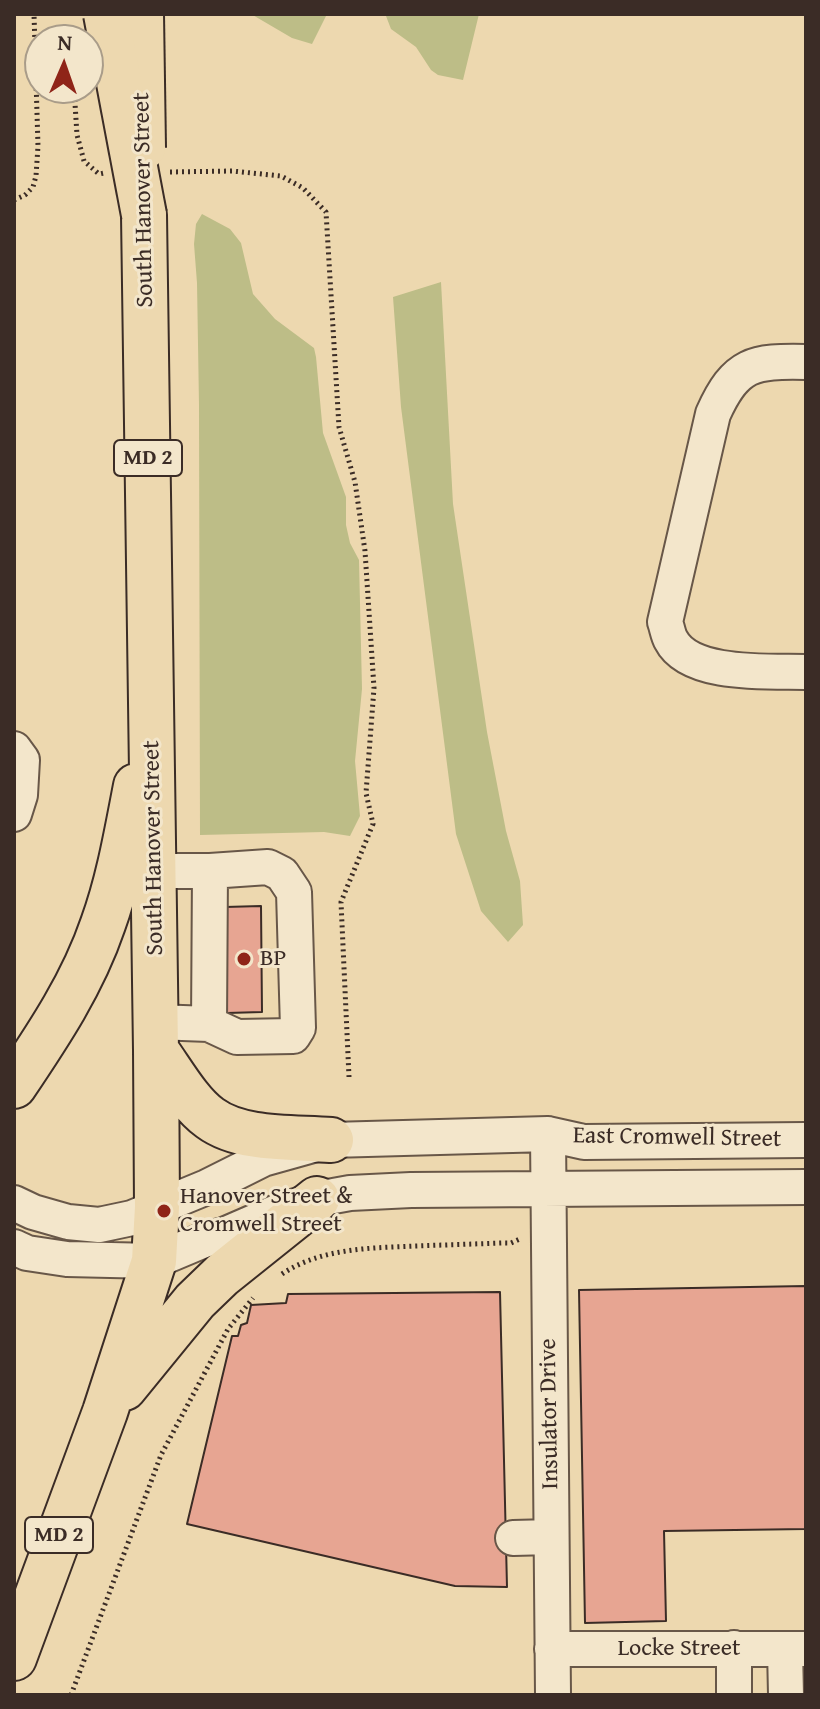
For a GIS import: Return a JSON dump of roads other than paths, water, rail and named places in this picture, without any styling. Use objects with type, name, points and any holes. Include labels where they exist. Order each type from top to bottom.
[{"type":"main road","points":[[106,14],[144,215]]},
{"type":"main road","name":"South Hanover Street","points":[[14,1658],[105,1412],[154,1261],[157,1207],[156,1036],[141,14]]},
{"type":"main road","points":[[14,1086],[68,1001],[103,926],[130,814],[152,701]]},
{"type":"main road","points":[[156,1036],[195,1104],[210,1119],[251,1134],[331,1140]]},
{"type":"main road","points":[[105,1412],[195,1301],[222,1275],[317,1199]]},
{"type":"street","points":[[806,362],[751,366],[734,377],[723,392],[713,414],[665,622],[671,642],[705,665],[733,671],[806,672]]},
{"type":"street","points":[[14,749],[22,760],[20,795],[14,814]]},
{"type":"street","points":[[154,871],[268,867],[282,874],[294,892],[298,1028],[293,1036],[237,1037],[209,1024],[156,1036]]},
{"type":"street","points":[[209,1024],[210,871]]},
{"type":"street","name":"East Cromwell Street","points":[[14,1203],[68,1222],[99,1225],[132,1218],[207,1187],[263,1159],[331,1140],[548,1134],[584,1142],[806,1140]]},
{"type":"street","name":"Insulator Drive","points":[[548,1134],[553,1695]]},
{"type":"street","name":"East Cromwell Street","points":[[154,1261],[277,1212],[317,1199],[350,1193],[806,1187]]},
{"type":"street","points":[[14,1247],[27,1253],[67,1259],[154,1261]]},
{"type":"street","points":[[513,1538],[551,1537]]},
{"type":"street","points":[[734,1648],[734,1695]]},
{"type":"street","name":"Locke Street","points":[[552,1649],[795,1649]]},
{"type":"street","points":[[786,1695],[795,1649]]},
{"type":"place","name":"BP","points":[[244,959]]},
{"type":"place","name":"Hanover Street & Cromwell Street","points":[[164,1211]]}]
